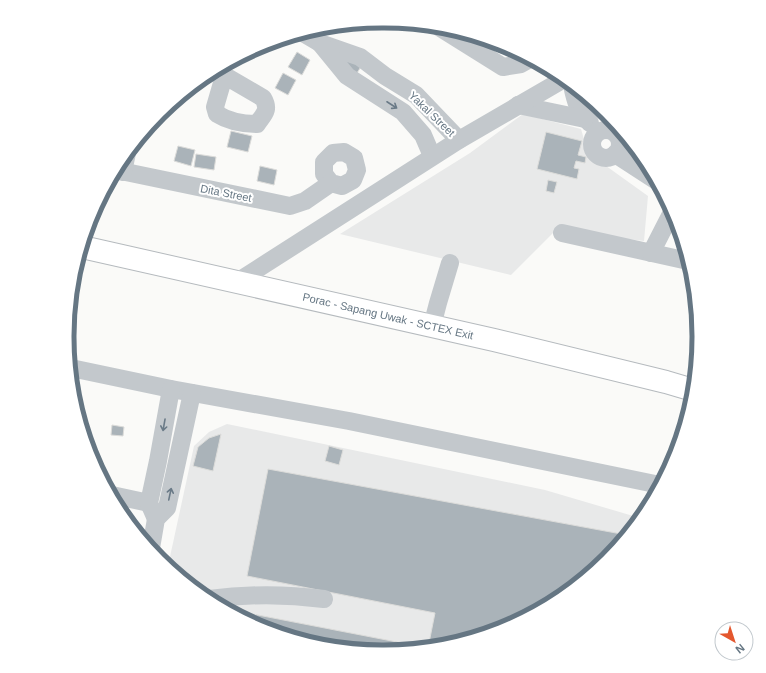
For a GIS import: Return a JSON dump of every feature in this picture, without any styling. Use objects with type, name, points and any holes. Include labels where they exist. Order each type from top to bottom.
[{"type":"main road","name":"Porac - Sapang Uwak - SCTEX Exit","points":[[88,248],[432,326],[687,388]]},
{"type":"street","name":"Yakal Street","points":[[310,37],[320,43],[360,57],[385,76],[416,95],[459,140]]},
{"type":"street","points":[[455,37],[503,67],[524,62]]},
{"type":"street","name":"Yakal Street","points":[[320,43],[347,76],[403,112],[423,135],[432,156]]},
{"type":"street","points":[[219,76],[215,107],[217,114],[223,118],[250,124],[257,124],[266,112],[266,104],[263,98],[221,74]]},
{"type":"street","points":[[374,93],[385,76]]},
{"type":"street","points":[[237,282],[432,156],[558,83]]},
{"type":"street","points":[[574,94],[575,102],[585,118],[599,132]]},
{"type":"street","points":[[518,105],[585,118]]},
{"type":"street","points":[[619,143],[610,157],[604,158],[594,152],[592,147],[594,136],[604,130],[610,131],[615,134],[619,143],[637,161]]},
{"type":"street","name":"Dita Street","points":[[122,171],[290,206],[304,201],[331,183]]},
{"type":"street","points":[[652,253],[668,219]]},
{"type":"street","points":[[562,233],[682,260]]},
{"type":"street","points":[[432,326],[450,263]]},
{"type":"street","points":[[76,369],[170,389],[349,421],[654,484]]},
{"type":"street","points":[[151,540],[152,511],[158,461],[170,389]]},
{"type":"street","points":[[120,498],[152,511],[167,508],[192,393]]},
{"type":"street","points":[[221,599],[252,595],[305,596],[324,599]]},
{"type":"shaded area","points":[[523,114],[581,129],[588,153],[648,196],[644,241],[556,230],[511,275],[340,234],[470,153]]},
{"type":"shaded area","points":[[227,424],[545,490],[634,516],[601,555],[571,581],[537,604],[501,622],[482,629],[443,639],[403,644],[363,644],[323,639],[284,629],[265,622],[229,604],[195,581],[170,559],[194,446],[209,432]]},
{"type":"building","points":[[297,52],[310,60],[302,75],[288,67]]},
{"type":"building","points":[[349,56],[362,65],[357,73],[344,65]]},
{"type":"building","points":[[283,73],[296,80],[288,95],[275,88]]},
{"type":"building","points":[[231,131],[252,136],[248,152],[227,147]]},
{"type":"building","points":[[546,132],[582,141],[578,155],[586,157],[585,163],[576,161],[574,168],[579,169],[577,179],[537,169]]},
{"type":"building","points":[[178,146],[195,150],[191,166],[174,161]]},
{"type":"building","points":[[196,154],[216,157],[214,170],[194,167]]},
{"type":"building","points":[[260,166],[277,170],[274,185],[257,181]]},
{"type":"building","points":[[548,180],[557,182],[554,193],[546,191]]},
{"type":"building","points":[[112,425],[124,427],[123,436],[111,435]]},
{"type":"building","points":[[221,434],[213,471],[193,466],[198,447],[209,438]]},
{"type":"building","points":[[329,446],[343,450],[339,465],[325,461]]},
{"type":"building","points":[[268,469],[620,534],[601,555],[571,581],[537,604],[501,622],[482,629],[429,641],[435,613],[247,576]]},
{"type":"building","points":[[247,613],[406,644],[363,644],[323,639],[284,629]]}]
